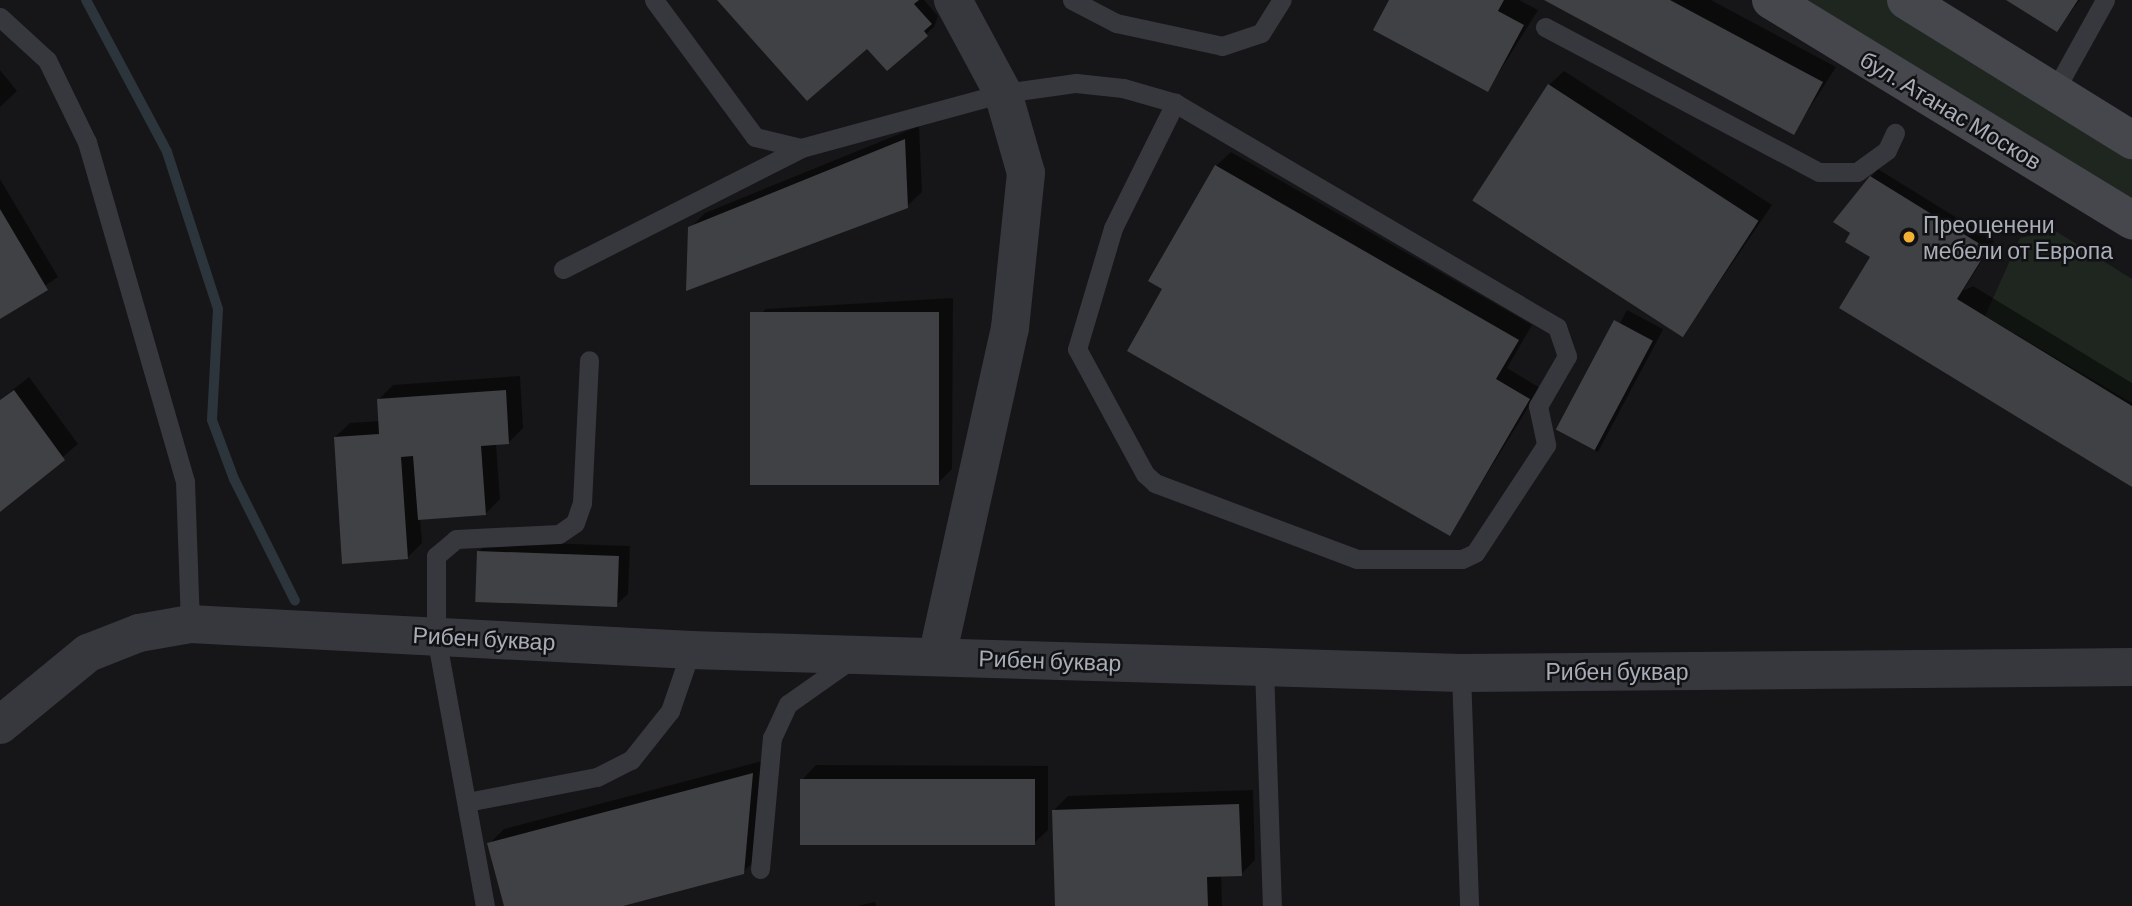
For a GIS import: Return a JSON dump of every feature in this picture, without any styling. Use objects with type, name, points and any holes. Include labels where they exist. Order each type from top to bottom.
[{"type":"main road","name":"бул. Атанас Москов","points":[[1771,0],[2132,220]]},
{"type":"main road","points":[[1906,0],[2132,140]]},
{"type":"street","points":[[937,657],[1010,328],[1021,249],[1026,173],[1003,93],[953,0]]},
{"type":"street","name":"Рибен буквар","points":[[0,725],[88,653],[139,633],[190,624],[691,650],[1461,673],[2132,667]]},
{"type":"lane","points":[[654,0],[755,137],[800,148]]},
{"type":"lane","points":[[1072,0],[1116,23],[1222,46],[1261,33],[1282,0]]},
{"type":"lane","points":[[2054,92],[2105,0]]},
{"type":"lane","points":[[0,17],[47,60],[87,142],[185,481],[190,624]]},
{"type":"lane","points":[[1545,27],[1819,172],[1857,172],[1887,150],[1895,132]]},
{"type":"lane","points":[[564,269],[800,148],[1003,93],[1076,83],[1175,103],[1557,327],[1566,341],[1567,356],[1538,406],[1546,445],[1475,553],[1462,559],[1357,559],[1155,483],[1146,474],[1077,349],[1113,228],[1175,103]]},
{"type":"lane","points":[[485,906],[436,636],[436,556],[443,544],[559,534],[580,514],[589,360]]},
{"type":"lane","points":[[467,802],[597,777],[631,760],[670,711],[691,650]]},
{"type":"lane","points":[[760,869],[772,738],[789,704],[815,680],[860,654]]},
{"type":"lane","points":[[1264,667],[1272,906]]},
{"type":"lane","points":[[1461,673],[1469,906]]},
{"type":"shaded area","points":[[1777,0],[1906,0],[2132,140],[2132,220]]},
{"type":"shaded area","points":[[2054,230],[2132,279],[2132,403],[1985,316],[2020,238]]},
{"type":"building","points":[[717,0],[919,0],[914,4],[932,24],[924,31],[928,36],[887,71],[867,49],[807,101]]},
{"type":"building","points":[[1389,0],[1504,0],[1498,11],[1524,25],[1488,92],[1373,30]]},
{"type":"building","points":[[1544,0],[1670,0],[1823,82],[1794,135]]},
{"type":"building","points":[[2006,0],[2078,0],[2057,32]]},
{"type":"building","points":[[1548,84],[1759,221],[1683,337],[1472,201]]},
{"type":"building","points":[[905,139],[908,208],[686,291],[688,227]]},
{"type":"building","points":[[1215,165],[1519,340],[1496,379],[1530,399],[1450,536],[1127,351],[1162,289],[1148,281]]},
{"type":"building","points":[[1870,176],[1988,249],[1957,299],[2132,406],[2132,487],[1839,308],[1870,257],[1845,242],[1850,233],[1833,222]]},
{"type":"building","points":[[0,209],[48,290],[0,319]]},
{"type":"building","points":[[750,312],[939,312],[939,485],[750,485]]},
{"type":"building","points":[[1614,320],[1653,341],[1595,450],[1556,429]]},
{"type":"building","points":[[14,390],[65,460],[0,512],[0,400]]},
{"type":"building","points":[[506,390],[509,444],[481,446],[486,515],[418,520],[413,456],[401,457],[408,559],[342,564],[334,437],[379,434],[377,399]]},
{"type":"building","points":[[477,551],[619,556],[617,607],[475,602]]},
{"type":"building","points":[[753,773],[744,874],[623,906],[504,906],[487,843]]},
{"type":"building","points":[[800,779],[1035,779],[1035,845],[800,845]]},
{"type":"building","points":[[1239,804],[1242,876],[1207,877],[1208,906],[1055,906],[1052,810]]},
{"type":"waterway","points":[[86,0],[167,152],[218,309],[212,420],[234,479],[295,601]]},
{"type":"place","name":"Преоценени мебели от Европа","points":[[1909,237]]}]
